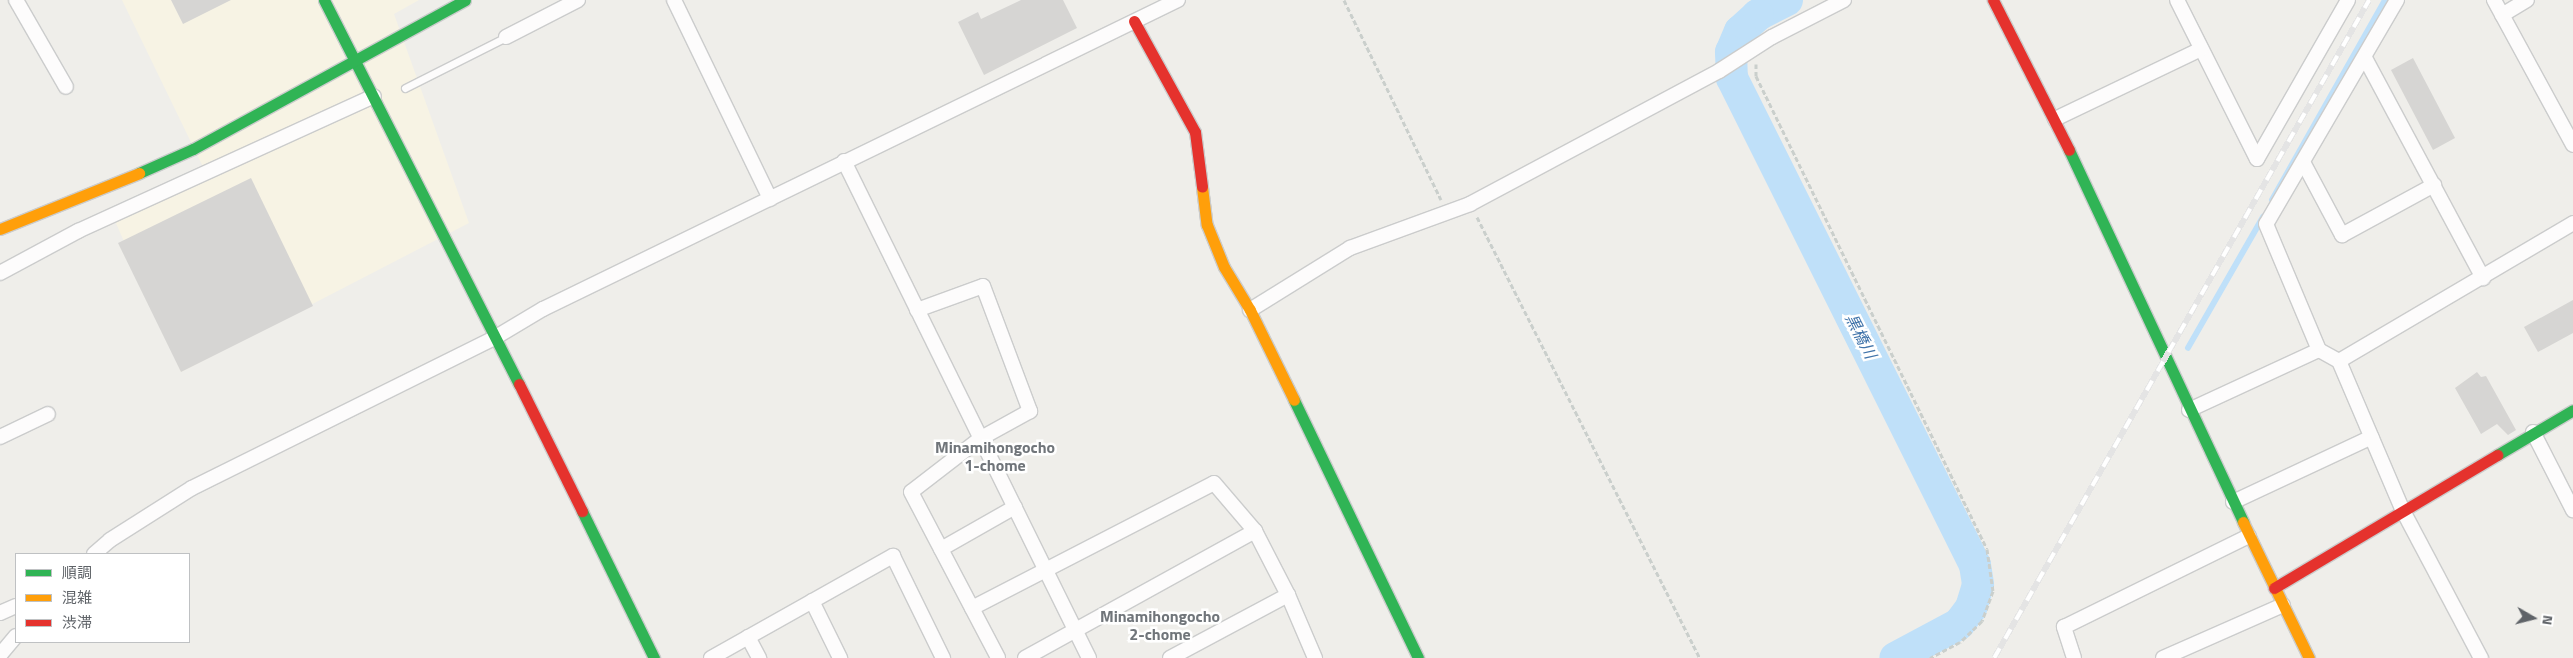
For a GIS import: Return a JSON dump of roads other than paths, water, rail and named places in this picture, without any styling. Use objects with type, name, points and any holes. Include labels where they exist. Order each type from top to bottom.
[{"type":"street","points":[[16,0],[66,87]]},
{"type":"street","points":[[324,0],[496,337],[654,658]]},
{"type":"street","points":[[0,229],[72,203],[169,161],[227,132],[465,0]]},
{"type":"street","points":[[506,37],[578,0]]},
{"type":"street","points":[[674,0],[770,198]]},
{"type":"street","points":[[95,553],[110,540],[192,488],[496,337],[543,309],[1178,0]]},
{"type":"street","points":[[1250,310],[1350,248],[1470,204],[1719,71],[1844,0]]},
{"type":"street","points":[[1993,0],[2054,119],[2189,410],[2274,588],[2310,658]]},
{"type":"street","points":[[2177,0],[2257,159],[2345,2]]},
{"type":"street","points":[[2398,0],[2266,224],[2319,350],[2339,361],[2402,509],[2481,658]]},
{"type":"street","points":[[2494,0],[2573,145]]},
{"type":"street","points":[[2502,15],[2527,0]]},
{"type":"street","points":[[1134,21],[1195,132],[1207,225],[1224,267],[1250,310],[1418,658]]},
{"type":"street","points":[[2054,119],[2201,49]]},
{"type":"street","points":[[2365,58],[2484,278]]},
{"type":"street","points":[[0,273],[78,231],[374,96]]},
{"type":"street","points":[[844,161],[1089,658]]},
{"type":"street","points":[[2303,162],[2342,235],[2434,185]]},
{"type":"street","points":[[2339,361],[2484,278],[2573,223]]},
{"type":"street","points":[[917,310],[983,286],[1030,411],[981,438],[911,492],[998,658]]},
{"type":"street","points":[[2189,410],[2319,350]]},
{"type":"street","points":[[2274,588],[2402,509],[2573,410]]},
{"type":"street","points":[[0,437],[48,414]]},
{"type":"street","points":[[2533,432],[2573,510]]},
{"type":"street","points":[[2233,502],[2372,437]]},
{"type":"street","points":[[972,608],[1214,483],[1255,531],[1288,595],[1315,658]]},
{"type":"street","points":[[941,549],[1015,507]]},
{"type":"street","points":[[1025,658],[1255,531]]},
{"type":"street","points":[[2074,658],[2064,626],[2249,536]]},
{"type":"street","points":[[710,658],[893,556],[943,658]]},
{"type":"street","points":[[1170,658],[1288,595]]},
{"type":"street","points":[[812,602],[840,658]]},
{"type":"street","points":[[2163,658],[2283,605]]},
{"type":"street","points":[[0,613],[15,606]]},
{"type":"street","points":[[0,655],[15,637]]},
{"type":"street","points":[[748,637],[759,658]]},
{"type":"lane","points":[[405,88],[506,37]]},
{"type":"waterway","name":"黒橋川","points":[[1787,0],[1758,15],[1740,31],[1731,52],[1732,78],[1975,565],[1978,585],[1971,608],[1959,624],[1895,658]]},
{"type":"waterway","points":[[2272,200],[2385,0]]},
{"type":"waterway","points":[[2188,348],[2263,217]]},
{"type":"railway","points":[[1994,658],[2369,0]]},
{"type":"district","name":"Minamihongocho 1-chome","points":[[995,456]]},
{"type":"district","name":"Minamihongocho 2-chome","points":[[1160,625]]}]
